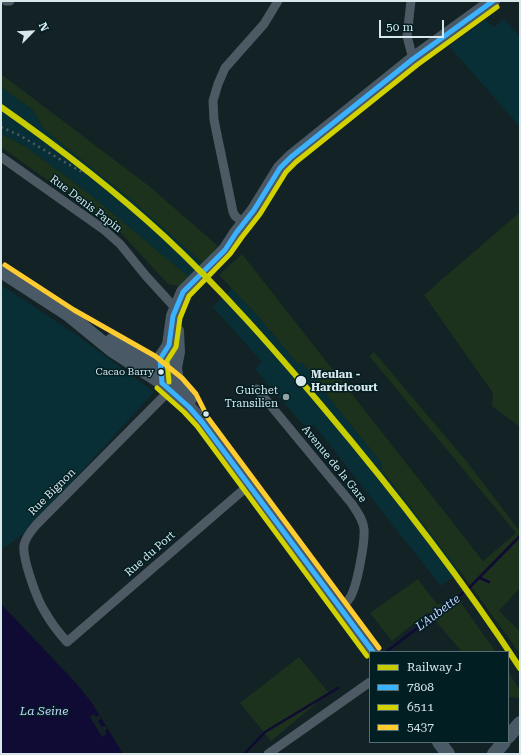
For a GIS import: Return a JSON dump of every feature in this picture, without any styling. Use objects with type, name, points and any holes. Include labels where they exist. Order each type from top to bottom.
[{"type":"main road","points":[[164,374],[178,352],[178,311],[183,292],[223,253],[246,224],[278,172],[288,160],[414,59],[493,1]]},
{"type":"main road","points":[[1,271],[70,316],[113,351],[164,374],[190,398],[202,422],[371,651]]},
{"type":"main road","points":[[509,736],[520,723]]},
{"type":"main road","points":[[440,743],[448,754]]},
{"type":"main road","points":[[494,754],[503,743]]},
{"type":"street","points":[[246,224],[235,216],[233,212],[214,120],[213,101],[225,68],[264,24],[278,1]]},
{"type":"street","points":[[411,1],[407,36],[414,59]]},
{"type":"street","name":"Rue Denis Papin","points":[[1,158],[103,229],[120,244],[146,276],[178,311]]},
{"type":"street","name":"Rue Bignon","points":[[67,642],[44,612],[37,595],[24,552],[24,543],[28,534],[164,374]]},
{"type":"street","name":"Avenue de la Gare","points":[[257,389],[352,504],[361,519],[364,529],[364,537],[355,586],[349,601],[339,607]]},
{"type":"street","name":"Rue du Port","points":[[67,642],[249,485]]},
{"type":"street","points":[[268,754],[369,683]]},
{"type":"shaded area","points":[[504,19],[520,37],[520,127],[449,46],[485,20],[494,27]]},
{"type":"shaded area","points":[[1,87],[33,110],[44,129],[133,201],[203,263],[190,278],[88,193],[26,147],[1,134]]},
{"type":"shaded area","points":[[1,285],[74,333],[154,392],[26,532],[1,550]]},
{"type":"shaded area","points":[[232,288],[258,316],[298,364],[301,361],[322,386],[327,395],[381,462],[382,470],[460,571],[441,586],[314,425],[303,425],[255,369],[262,362],[213,307]]},
{"type":"green space","points":[[1,74],[149,186],[218,246],[203,263],[133,201],[44,129],[33,110],[1,87]]},
{"type":"green space","points":[[1,134],[26,147],[88,193],[190,278],[179,286],[168,284],[119,231],[1,147]]},
{"type":"green space","points":[[520,212],[520,427],[492,406],[493,393],[424,295]]},
{"type":"green space","points":[[242,254],[483,561],[516,533],[369,356],[374,352],[468,463],[518,529],[520,527],[520,588],[499,611],[520,631],[520,654],[468,582],[382,470],[381,462],[327,395],[322,386],[301,362],[298,364],[258,316],[219,275]]},
{"type":"green space","points":[[418,579],[437,604],[432,608],[438,604],[448,604],[459,600],[495,651],[461,651],[428,612],[392,641],[370,613]]},
{"type":"green space","points":[[299,657],[329,693],[271,741],[240,703]]},
{"type":"green space","points":[[509,673],[520,691],[520,698],[509,697]]},
{"type":"water","name":"La Seine","points":[[1,604],[75,682],[92,703],[123,754],[1,754]]},
{"type":"pier","points":[[94,714],[96,717],[99,715],[101,719],[98,721],[102,727],[105,726],[108,729],[105,731],[107,734],[102,737],[90,717]]},
{"type":"waterway","name":"L'Aubette","points":[[387,651],[467,590],[520,536]]},
{"type":"waterway","name":"L'Aubette","points":[[480,578],[489,582]]},
{"type":"waterway","name":"L'Aubette","points":[[244,754],[265,732],[338,688]]},
{"type":"railway","points":[[1,127],[19,135],[85,174]]},
{"type":"rail line","name":"J","points":[[1,107],[85,169],[145,219],[185,256],[246,319],[322,406],[374,469],[450,567],[508,651]]},
{"type":"rail line","name":"J","points":[[509,652],[520,668]]},
{"type":"transit line","name":"7808","points":[[162,383],[160,359],[169,345],[173,316],[183,292],[225,250],[254,210],[280,168],[291,157],[413,59],[493,1]]},
{"type":"transit line","name":"6511","points":[[169,382],[167,361],[176,347],[180,318],[189,296],[230,254],[260,214],[286,172],[296,162],[417,65],[497,7]]},
{"type":"transit line","name":"5437","points":[[5,265],[74,310],[155,356],[182,378],[196,394],[208,418],[379,648]]},
{"type":"transit line","name":"7808","points":[[162,383],[189,407],[202,422],[372,651]]},
{"type":"transit line","name":"6511","points":[[157,388],[197,426],[367,656]]},
{"type":"place","name":"Cacao Barry","points":[[161,372]]},
{"type":"place","name":"Meulan - Hardricourt","points":[[301,381]]},
{"type":"place","name":"Guichet Transilien","points":[[286,397]]}]
